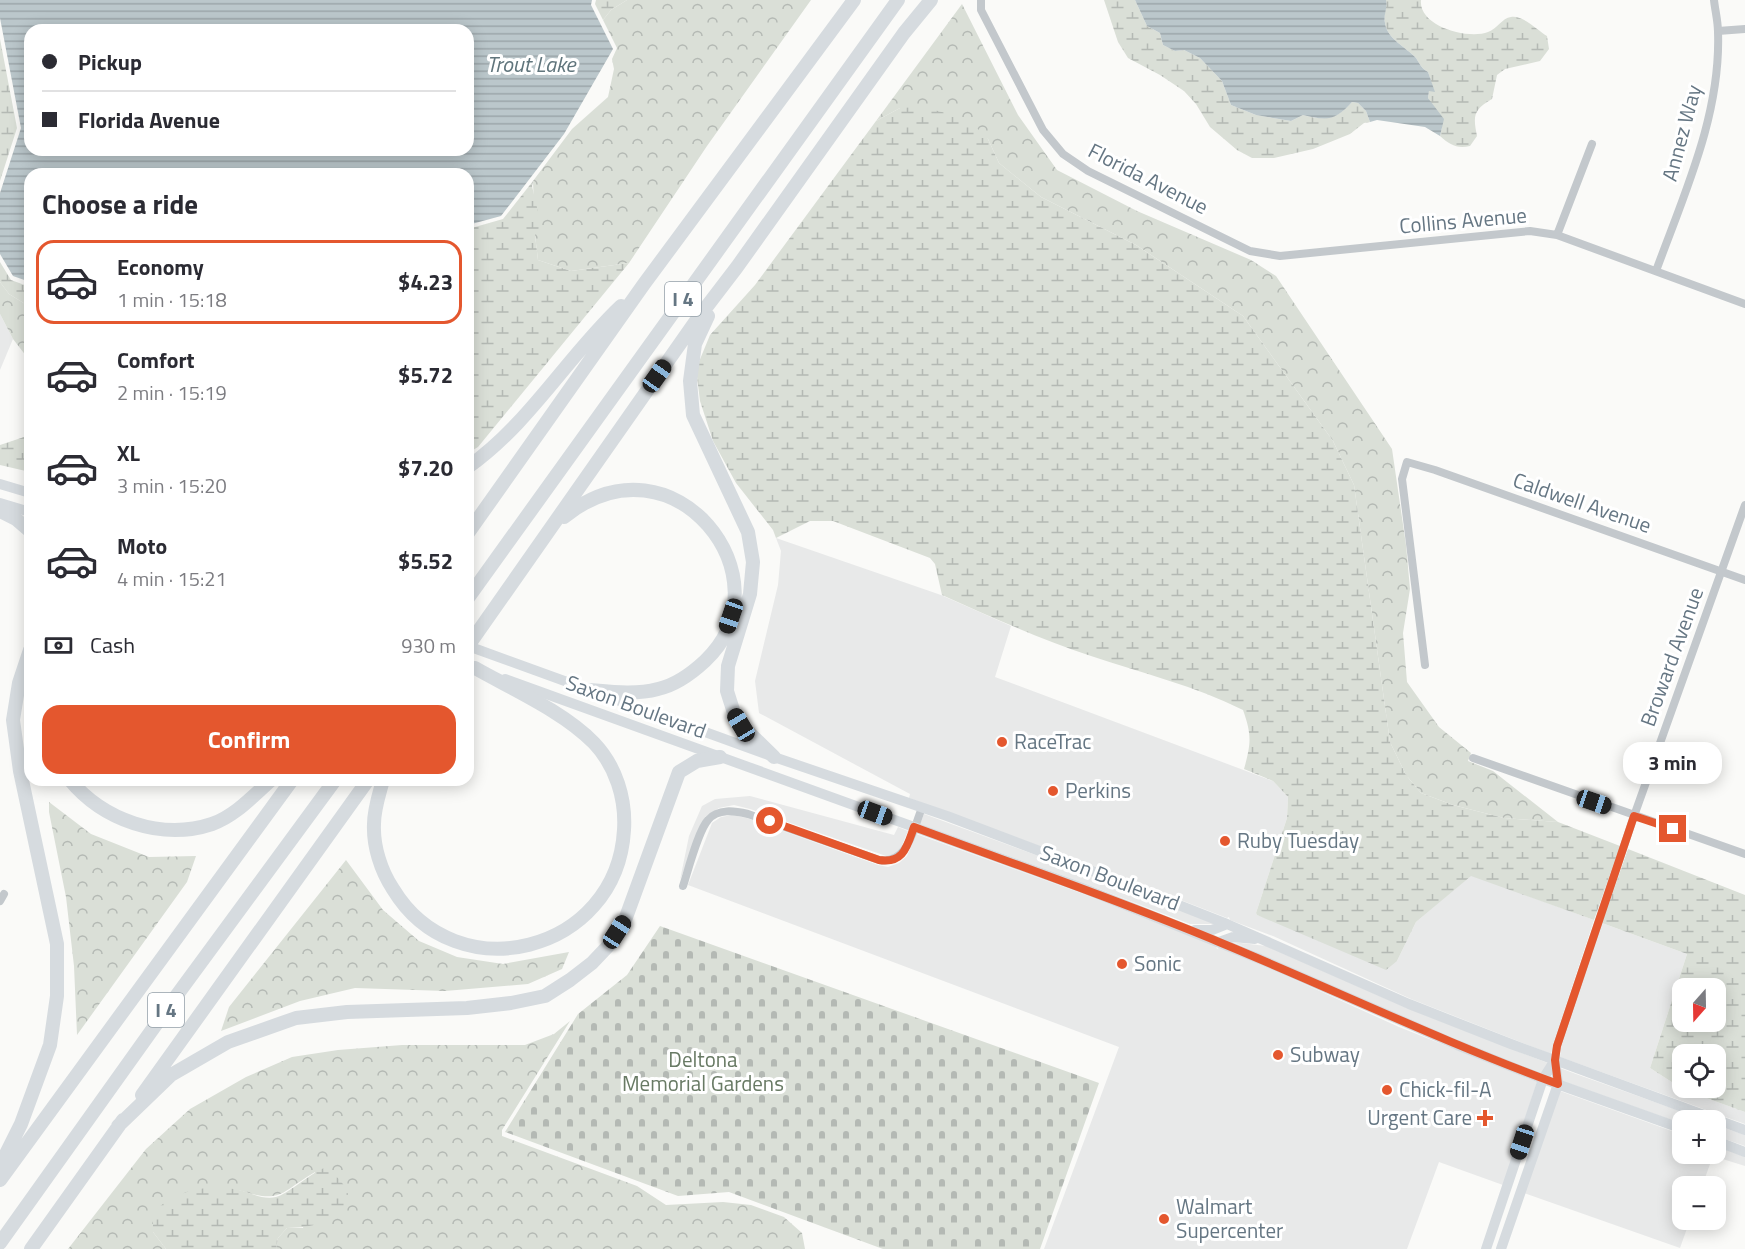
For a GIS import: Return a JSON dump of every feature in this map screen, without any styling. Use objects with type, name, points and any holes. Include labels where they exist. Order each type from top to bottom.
[{"type":"highway","name":"I 4","points":[[474,525],[644,284],[854,0]]},
{"type":"highway","name":"I 4","points":[[474,590],[898,0]]},
{"type":"highway","points":[[474,638],[698,318],[904,33],[931,0]]},
{"type":"highway","points":[[737,267],[701,327],[695,344],[690,381],[693,416],[748,532],[753,562],[750,594],[728,666],[727,691],[734,713],[741,725],[774,757]]},
{"type":"highway","points":[[474,462],[503,439],[527,415],[604,322],[644,284]]},
{"type":"highway","points":[[550,531],[574,509],[599,496],[624,491],[654,492],[686,505],[700,516],[717,537],[730,567],[733,599],[731,616],[719,645],[698,668],[684,679],[659,689],[630,693],[590,690]]},
{"type":"highway","points":[[0,511],[24,526]]},
{"type":"highway","points":[[0,1166],[21,1124],[50,1045],[57,996],[57,945],[20,771],[13,720],[19,682],[24,667]]},
{"type":"highway","points":[[381,786],[375,811],[374,828],[381,864],[396,895],[420,921],[434,930],[468,945],[494,948],[520,947],[542,941],[566,930],[599,902],[609,888],[623,842],[623,802],[607,759],[583,732],[567,720],[474,669]]},
{"type":"highway","points":[[118,1126],[171,1075],[228,1042],[297,1018],[347,1012],[467,1008],[545,996],[592,963],[609,944],[625,920],[679,772],[697,761],[720,757]]},
{"type":"highway","points":[[75,786],[83,796],[117,817],[148,829],[185,830],[213,824],[245,805],[265,786]]},
{"type":"highway","name":"I 4","points":[[0,1180],[288,786]]},
{"type":"highway","name":"I 4","points":[[0,1243],[177,995],[331,786]]},
{"type":"highway","points":[[31,1249],[364,786]]},
{"type":"main road","points":[[0,484],[24,491]]},
{"type":"main road","points":[[0,503],[24,510]]},
{"type":"main road","name":"Saxon Boulevard","points":[[474,648],[1087,869],[1268,940],[1409,1004],[1745,1130]]},
{"type":"main road","name":"Saxon Boulevard","points":[[474,668],[1080,887],[1220,942],[1410,1026],[1543,1079],[1672,1125]]},
{"type":"main road","points":[[1189,929],[1212,930],[1227,924]]},
{"type":"main road","points":[[1220,942],[1233,937],[1268,940]]},
{"type":"main road","points":[[1486,1249],[1543,1079],[1555,1060]]},
{"type":"main road","points":[[1501,1249],[1558,1084],[1555,1060]]},
{"type":"main road","points":[[1726,1145],[1745,1152]]},
{"type":"street","name":"Florida Avenue","points":[[981,0],[981,10],[1043,130],[1063,154],[1088,171],[1250,251],[1280,256]]},
{"type":"street","name":"Annez Way","points":[[1656,271],[1706,131],[1714,93],[1718,31],[1714,0]]},
{"type":"street","points":[[1718,31],[1745,29]]},
{"type":"street","points":[[1557,236],[1592,144]]},
{"type":"street","name":"Collins Avenue","points":[[1280,256],[1530,231],[1557,236],[1745,304]]},
{"type":"street","name":"Caldwell Avenue","points":[[1425,665],[1401,479],[1407,462],[1745,580]]},
{"type":"street","name":"Broward Avenue","points":[[1555,1060],[1557,1046],[1634,816],[1745,505]]},
{"type":"street","points":[[1473,758],[1745,854]]},
{"type":"street","points":[[683,886],[703,829],[709,819],[720,813],[732,810],[748,813],[889,862],[898,859],[904,853],[922,808]]},
{"type":"shaded area","points":[[0,314],[13,339],[0,370]]},
{"type":"shaded area","points":[[776,538],[941,595],[1011,626],[995,677],[1273,781],[1288,797],[1287,818],[1257,915],[1397,961],[1416,922],[1471,875],[1594,920],[1551,1054],[1411,999],[1273,936],[1230,920],[1229,917],[909,798],[910,794],[759,713],[755,681],[778,585],[781,551]]},
{"type":"shaded area","points":[[750,796],[894,835],[898,827],[908,831],[900,850],[889,857],[750,809],[734,805],[719,808],[705,817],[680,880],[689,836],[702,806],[715,799]]},
{"type":"shaded area","points":[[924,814],[1215,924],[1190,924],[920,824]]},
{"type":"shaded area","points":[[732,815],[747,818],[888,867],[899,863],[907,856],[916,834],[1078,892],[1216,946],[1217,949],[1220,947],[1399,1027],[1537,1082],[1503,1185],[1439,1162],[1407,1249],[1044,1249],[1119,1047],[688,885],[712,823],[721,817]]},
{"type":"shaded area","points":[[1602,923],[1687,954],[1679,978],[1672,978],[1672,1000],[1650,1068],[1672,1082],[1672,1098],[1560,1057],[1561,1047]]},
{"type":"shaded area","points":[[1233,942],[1266,946],[1407,1008],[1548,1063],[1542,1073],[1459,1041]]},
{"type":"shaded area","points":[[1560,1068],[1677,1110],[1672,1110],[1672,1120],[1562,1081]]},
{"type":"shaded area","points":[[1560,1091],[1672,1131],[1672,1164],[1710,1164],[1706,1176],[1672,1176],[1672,1230],[1686,1230],[1680,1248],[1524,1193]]},
{"type":"shaded area","points":[[1673,1098],[1706,1098],[1745,1112],[1745,1124],[1726,1117],[1726,1110],[1706,1110]]},
{"type":"shaded area","points":[[1726,1128],[1745,1135],[1745,1146],[1726,1139]]},
{"type":"shaded area","points":[[1726,1150],[1745,1157],[1745,1166],[1726,1160]]},
{"type":"green space","points":[[596,0],[627,0],[611,10],[603,20],[595,4]]},
{"type":"green space","points":[[627,0],[811,0],[707,146],[629,263],[571,271],[538,260],[533,181],[572,129],[608,97],[614,69],[612,59],[617,48],[603,20],[611,10]]},
{"type":"green space","points":[[1104,0],[1135,0],[1147,26],[1160,33],[1163,45],[1175,51],[1184,50],[1200,58],[1222,81],[1231,105],[1256,115],[1291,121],[1303,115],[1330,118],[1336,116],[1352,102],[1358,103],[1366,111],[1370,122],[1364,123],[1350,134],[1313,149],[1274,158],[1252,158],[1237,150],[1210,127],[1196,104],[1184,91],[1128,58],[1118,42]]},
{"type":"green space","points":[[1386,0],[1421,0],[1422,9],[1427,17],[1436,24],[1446,29],[1469,34],[1488,32],[1508,18],[1520,18],[1547,36],[1549,49],[1540,61],[1505,69],[1497,75],[1492,99],[1476,114],[1477,136],[1470,146],[1454,145],[1440,136],[1441,119],[1428,98],[1429,91],[1434,91],[1428,72],[1386,29],[1384,17]]},
{"type":"green space","points":[[962,4],[1018,115],[1057,170],[1137,211],[1251,260],[1276,276],[1392,449],[1410,589],[1403,633],[1407,682],[1439,727],[1471,753],[1468,761],[1493,771],[1558,822],[1504,818],[1453,805],[1421,793],[1406,775],[1390,742],[1354,485],[1333,441],[1243,316],[1136,245],[1041,197],[999,163],[988,139],[900,108],[876,121]]},
{"type":"green space","points":[[0,39],[17,128],[0,181]]},
{"type":"green space","points":[[922,107],[950,114],[973,124],[988,139],[999,163],[1041,197],[1136,245],[1243,316],[1333,441],[1354,485],[1390,742],[1406,775],[1421,793],[1453,805],[1504,818],[1558,822],[1620,846],[1594,920],[1471,876],[1416,922],[1397,961],[1386,970],[1257,915],[1287,818],[1288,797],[1273,781],[1244,769],[1250,740],[1243,710],[1187,687],[1053,642],[942,595],[935,564],[930,558],[833,521],[810,521],[776,538],[773,530],[736,483],[713,441],[700,401],[696,369],[710,335],[755,285],[876,121],[900,108]]},
{"type":"green space","points":[[533,181],[532,186],[541,225],[535,235],[538,260],[571,271],[629,263],[474,449],[474,227],[503,219]]},
{"type":"green space","points":[[0,262],[11,280],[24,285],[24,303],[9,294],[0,282]]},
{"type":"green space","points":[[0,282],[9,294],[24,303],[24,353],[13,339],[0,314]]},
{"type":"green space","points":[[24,437],[24,471],[0,465],[0,445]]},
{"type":"green space","points":[[49,802],[91,834],[149,857],[196,856],[187,882],[77,1035],[74,966],[66,897]]},
{"type":"green space","points":[[1628,849],[1745,895],[1745,1112],[1706,1098],[1726,1098],[1726,1044],[1672,1044],[1672,1082],[1650,1068],[1672,1000],[1672,1032],[1726,1032],[1726,978],[1679,978],[1687,954],[1602,923]]},
{"type":"green space","points":[[346,860],[383,910],[419,941],[457,957],[503,964],[569,952],[562,969],[528,984],[445,991],[355,988],[300,1001],[221,1031],[229,1007]]},
{"type":"green space","name":"Deltona Memorial Gardens","points":[[660,926],[1099,1083],[1040,1249],[883,1249],[729,1192],[678,1196],[505,1132],[578,1014],[627,975]]},
{"type":"green space","points":[[570,1021],[502,1130],[502,1136],[637,1186],[666,1205],[723,1202],[751,1205],[784,1217],[802,1233],[805,1249],[276,1249],[278,1238],[287,1228],[303,1228],[315,1172],[287,1191],[273,1196],[238,1190],[153,1232],[166,1249],[68,1249],[146,1149],[190,1109],[246,1077],[292,1057],[338,1050],[402,1045],[525,1045],[554,1034]]},
{"type":"green space","points":[[324,1168],[337,1177],[348,1190],[348,1206],[320,1223],[287,1228],[278,1238],[276,1249],[166,1249],[153,1232],[153,1213],[172,1198],[182,1194],[204,1188],[228,1188],[271,1198],[286,1192]]},
{"type":"water","name":"Trout Lake","points":[[0,0],[592,0],[591,5],[613,49],[564,134],[501,216],[474,223],[474,168],[24,168],[24,280],[13,276],[0,254],[0,193],[21,128],[0,18]]},
{"type":"water","points":[[1135,0],[1386,0],[1386,29],[1428,72],[1435,92],[1429,91],[1428,98],[1444,119],[1440,136],[1425,127],[1377,120],[1370,122],[1366,111],[1358,103],[1352,102],[1341,113],[1330,118],[1303,115],[1291,121],[1256,115],[1231,105],[1222,81],[1200,58],[1184,50],[1175,51],[1163,45],[1160,33],[1147,26]]},
{"type":"place","name":"RaceTrac","points":[[1002,742]]},
{"type":"place","name":"Perkins","points":[[1053,791]]},
{"type":"place","name":"Ruby Tuesday","points":[[1225,841]]},
{"type":"place","name":"Sonic","points":[[1122,964]]},
{"type":"place","name":"Subway","points":[[1278,1055]]},
{"type":"place","name":"Chick-fil-A","points":[[1387,1090]]},
{"type":"place","name":"Urgent Care","points":[[1485,1118]]},
{"type":"place","name":"Walmart Supercenter","points":[[1164,1219]]},
{"type":"route","points":[[770,821],[889,862],[898,859],[904,853],[914,827],[1189,929],[1401,1022],[1558,1084],[1555,1060],[1557,1046],[1634,816],[1673,829]]}]
